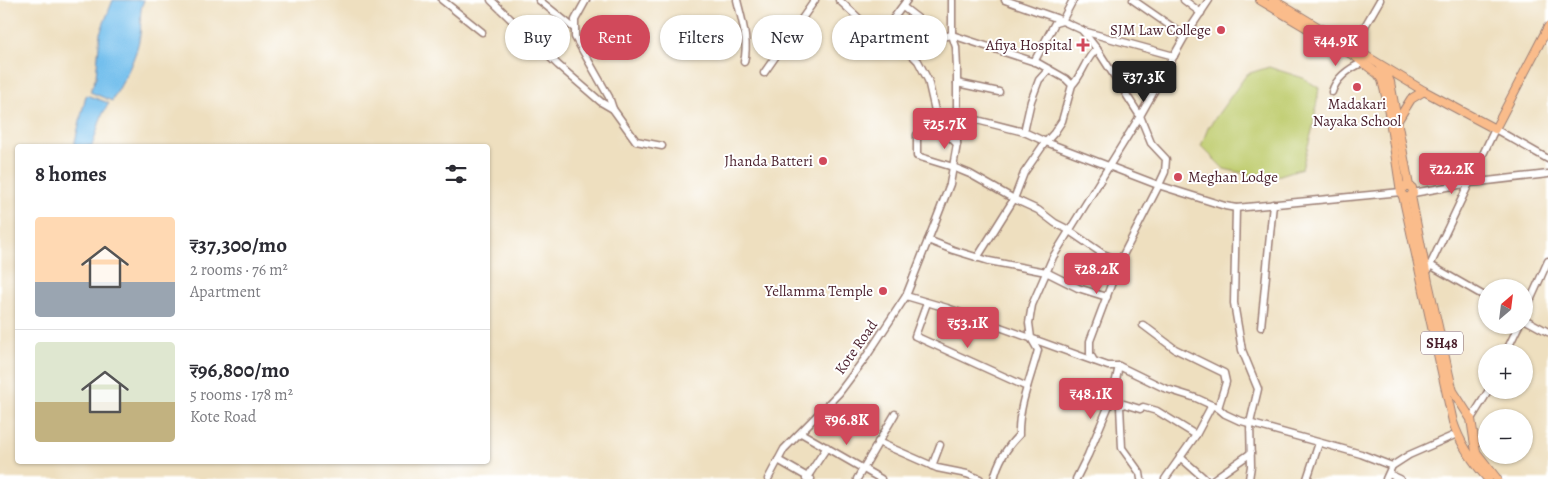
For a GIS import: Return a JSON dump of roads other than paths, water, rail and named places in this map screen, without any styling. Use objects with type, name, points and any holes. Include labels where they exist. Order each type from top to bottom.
[{"type":"main road","name":"SH48","points":[[1260,0],[1370,62],[1382,80],[1449,406],[1461,442],[1467,453],[1488,479]]},
{"type":"main road","name":"SH48","points":[[1273,0],[1353,47],[1387,75],[1398,120],[1406,192]]},
{"type":"main road","points":[[1370,62],[1495,129],[1548,27]]},
{"type":"main road","points":[[1398,120],[1407,103],[1424,91]]},
{"type":"main road","name":"SH48","points":[[1423,274],[1453,391],[1471,420],[1476,452],[1497,479]]},
{"type":"main road","points":[[1449,406],[1455,400],[1460,402]]},
{"type":"main road","points":[[1461,442],[1468,444],[1474,437]]},
{"type":"street","points":[[442,0],[482,32]]},
{"type":"street","points":[[539,0],[575,29]]},
{"type":"street","points":[[586,0],[575,20],[575,38],[609,96],[613,109],[636,141],[662,146]]},
{"type":"street","points":[[737,0],[745,32],[744,62]]},
{"type":"street","points":[[764,73],[815,0]]},
{"type":"street","points":[[839,0],[855,15]]},
{"type":"street","points":[[897,15],[907,0]]},
{"type":"street","name":"Kote Road","points":[[768,479],[784,449],[839,393],[866,357],[906,296],[950,184],[957,144],[956,47],[952,35],[952,0]]},
{"type":"street","points":[[1005,0],[1082,30],[1174,56]]},
{"type":"street","points":[[1034,62],[1056,23],[1062,21],[1073,0]]},
{"type":"street","points":[[1133,0],[1185,36]]},
{"type":"street","points":[[1184,0],[1201,13]]},
{"type":"street","points":[[995,479],[997,464],[1009,445],[1019,436],[1019,423],[1038,350],[1031,338],[1029,323],[1032,305],[1046,272],[1086,201],[1140,116],[1185,36],[1209,0]]},
{"type":"street","points":[[1353,47],[1380,0]]},
{"type":"street","points":[[494,1],[558,65],[601,102],[613,109]]},
{"type":"street","points":[[903,7],[942,37],[952,35],[1034,62],[1066,79],[1072,85]]},
{"type":"street","points":[[1082,30],[1097,49],[1140,116],[1151,143],[1166,159],[1165,172],[1120,261],[1090,341],[1090,354],[1094,361]]},
{"type":"street","points":[[977,258],[1014,199],[1024,173],[1062,121],[1072,85],[1077,80],[1092,53],[1097,49]]},
{"type":"street","points":[[918,60],[928,80],[936,115],[946,133],[957,144]]},
{"type":"street","points":[[1332,92],[1332,89],[1343,75],[1352,67],[1370,62]]},
{"type":"street","points":[[1024,132],[1031,101],[1039,80],[1049,69]]},
{"type":"street","points":[[957,83],[999,92]]},
{"type":"street","points":[[957,115],[1024,132],[1158,185],[1236,208],[1406,192],[1548,174]]},
{"type":"street","points":[[1423,274],[1430,265],[1495,129],[1548,159]]},
{"type":"street","points":[[917,136],[917,156],[970,174],[1014,199],[1038,210],[1055,224],[1103,254],[1120,261]]},
{"type":"street","points":[[1261,327],[1273,204]]},
{"type":"street","points":[[1236,208],[1234,303],[1242,350],[1258,389],[1250,423],[1251,466],[1249,479]]},
{"type":"street","points":[[928,240],[977,258],[1046,272],[1078,288],[1107,297]]},
{"type":"street","points":[[1533,294],[1548,262]]},
{"type":"street","points":[[1430,265],[1478,292]]},
{"type":"street","points":[[906,296],[1108,366],[1119,366],[1164,388],[1196,398],[1226,414],[1250,423],[1361,454],[1392,466]]},
{"type":"street","points":[[927,303],[915,336],[1027,387]]},
{"type":"street","points":[[1533,324],[1548,332]]},
{"type":"street","points":[[1143,325],[1175,349],[1224,373],[1226,382],[1215,407],[1166,479]]},
{"type":"street","points":[[1076,479],[1112,398],[1119,366]]},
{"type":"street","points":[[1112,398],[1120,406],[1122,448],[1140,473],[1141,479]]},
{"type":"street","points":[[1471,420],[1484,399]]},
{"type":"street","points":[[1120,406],[1124,404],[1140,409],[1143,407],[1158,411],[1196,435]]},
{"type":"street","points":[[857,479],[895,414]]},
{"type":"street","points":[[801,433],[881,479]]},
{"type":"street","points":[[1400,479],[1388,476],[1392,466],[1409,455],[1457,434]]},
{"type":"street","points":[[878,442],[932,466],[980,479]]},
{"type":"street","points":[[1307,479],[1319,443]]},
{"type":"street","points":[[932,466],[940,445]]},
{"type":"street","points":[[778,460],[808,478],[827,447]]},
{"type":"street","points":[[1214,479],[1251,453]]},
{"type":"street","points":[[1180,457],[1205,479]]},
{"type":"water","points":[[113,0],[144,0],[136,52],[125,78],[112,101],[90,92],[96,77],[100,33]]},
{"type":"water","points":[[86,95],[109,103],[102,115],[93,144],[74,144]]},
{"type":"place","name":"SJM Law College","points":[[1221,30]]},
{"type":"place","name":"Afiya Hospital","points":[[1083,45]]},
{"type":"place","name":"Madakari Nayaka School","points":[[1357,87]]},
{"type":"place","name":"Jhanda Batteri","points":[[823,161]]},
{"type":"place","name":"Meghan Lodge","points":[[1178,177]]},
{"type":"place","name":"Yellamma Temple","points":[[883,291]]}]
